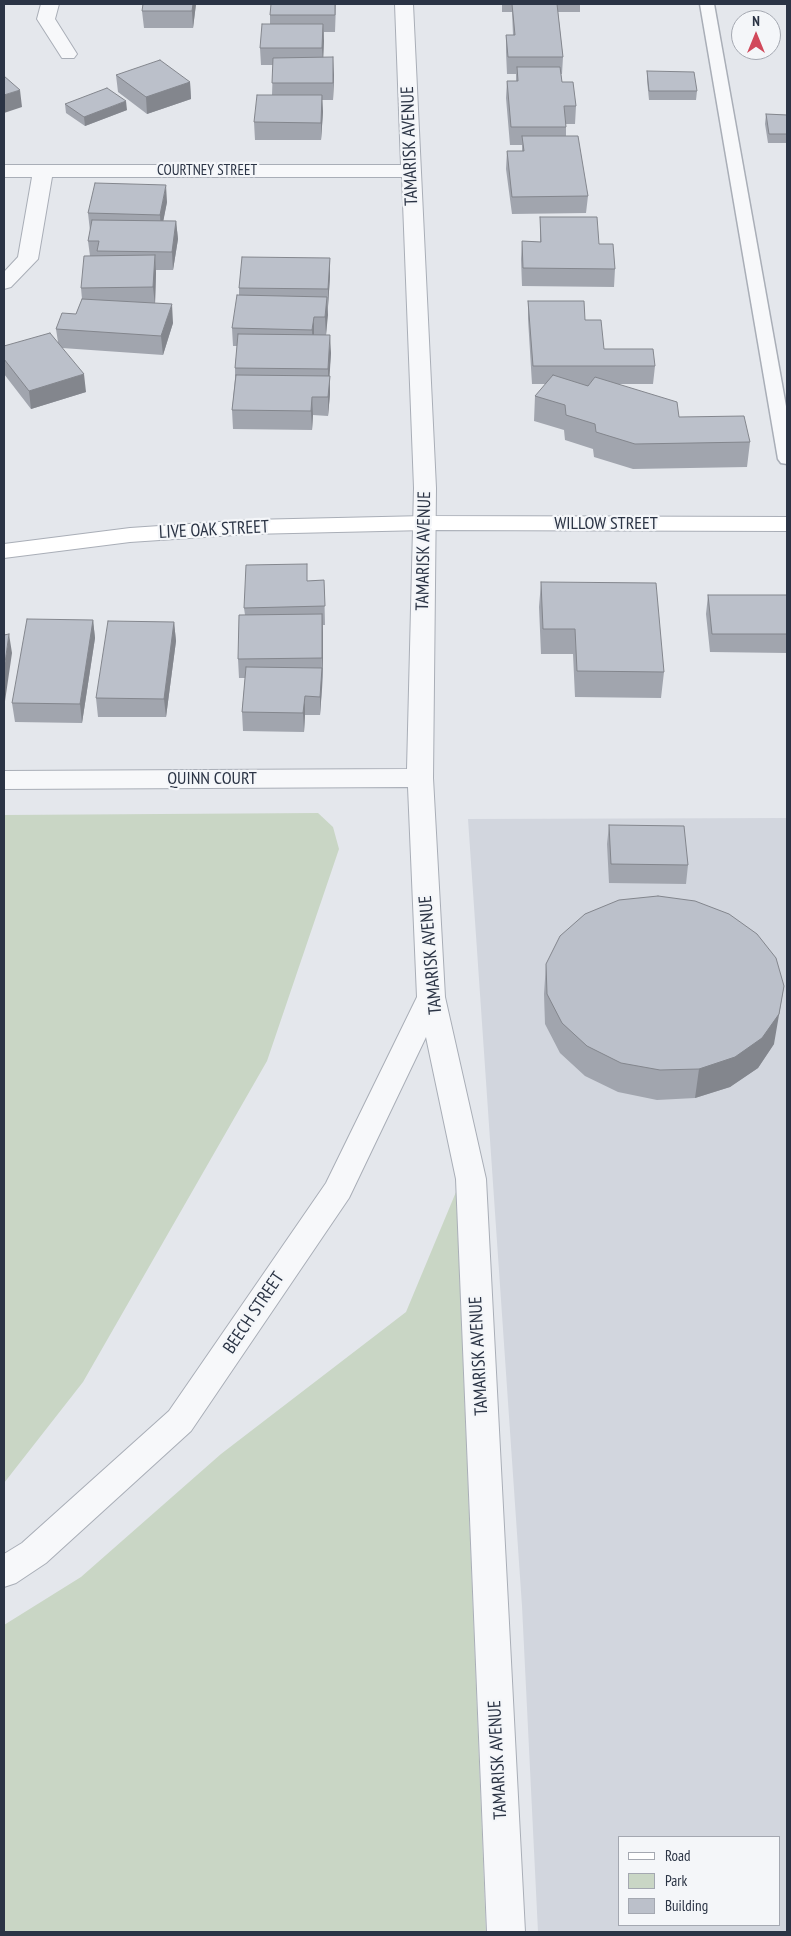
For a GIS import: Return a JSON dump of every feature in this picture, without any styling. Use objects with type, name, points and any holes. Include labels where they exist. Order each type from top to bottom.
[{"type":"street","points":[[50,4],[46,19],[68,54]]},
{"type":"street","name":"TAMARISK AVENUE","points":[[404,4],[426,523],[420,778],[431,997],[471,1179],[506,1932]]},
{"type":"street","name":"COURTNEY STREET","points":[[4,171],[411,171]]},
{"type":"street","points":[[4,283],[28,259],[43,171]]},
{"type":"street","name":"WILLOW STREET","points":[[426,523],[787,524]]},
{"type":"street","name":"LIVE OAK STREET","points":[[4,551],[130,535],[250,527],[426,523]]},
{"type":"street","name":"QUINN COURT","points":[[4,780],[420,778]]},
{"type":"street","name":"BEECH STREET","points":[[4,1572],[34,1552],[180,1421],[338,1190],[431,997]]},
{"type":"lane","points":[[707,4],[787,459]]},
{"type":"shaded area","points":[[787,818],[787,1932],[538,1932],[522,1606],[468,819]]},
{"type":"green space","points":[[318,813],[333,827],[339,849],[267,1061],[83,1382],[4,1483],[4,815]]},
{"type":"green space","points":[[456,1192],[486,1932],[4,1932],[4,1625],[81,1577],[221,1454],[406,1312]]},
{"type":"building","points":[[143,4],[193,4],[192,11],[142,11]]},
{"type":"building","points":[[271,4],[335,4],[335,15],[270,15]]},
{"type":"building","points":[[512,4],[557,4],[563,57],[508,57],[506,35],[515,35]]},
{"type":"building","points":[[262,24],[323,24],[322,48],[260,48]]},
{"type":"building","points":[[333,57],[333,83],[272,83],[273,58]]},
{"type":"building","points":[[160,60],[190,82],[146,97],[116,75]]},
{"type":"building","points":[[517,67],[560,67],[562,82],[573,82],[576,106],[564,106],[566,127],[511,127],[507,81],[518,81]]},
{"type":"building","points":[[647,71],[694,72],[697,91],[649,91]]},
{"type":"building","points":[[4,76],[20,90],[4,95]]},
{"type":"building","points":[[107,88],[126,101],[84,117],[65,104]]},
{"type":"building","points":[[257,95],[322,95],[321,123],[254,122]]},
{"type":"building","points":[[766,114],[787,115],[787,134],[769,134]]},
{"type":"building","points":[[522,136],[578,136],[588,196],[512,197],[507,151],[524,151]]},
{"type":"building","points":[[95,183],[166,185],[160,215],[88,213]]},
{"type":"building","points":[[540,217],[597,217],[599,244],[613,244],[615,269],[523,268],[522,241],[541,242]]},
{"type":"building","points":[[92,220],[176,221],[172,252],[97,251],[99,241],[88,241]]},
{"type":"building","points":[[155,255],[153,287],[81,288],[84,256]]},
{"type":"building","points":[[242,257],[330,258],[328,289],[239,288]]},
{"type":"building","points":[[237,295],[327,297],[325,317],[314,317],[312,330],[232,328]]},
{"type":"building","points":[[82,299],[172,304],[161,336],[56,329],[62,313],[76,314]]},
{"type":"building","points":[[528,301],[584,301],[585,320],[601,320],[604,349],[653,349],[655,366],[533,366]]},
{"type":"building","points":[[50,333],[84,374],[29,391],[4,359],[4,346]]},
{"type":"building","points":[[238,334],[330,335],[328,369],[235,368]]},
{"type":"building","points":[[236,375],[330,376],[328,397],[312,397],[311,411],[232,410]]},
{"type":"building","points":[[553,375],[588,386],[595,377],[677,402],[679,417],[744,416],[750,442],[635,444],[596,432],[595,424],[566,415],[565,405],[535,396]]},
{"type":"building","points":[[307,564],[307,581],[324,580],[325,606],[244,608],[246,565]]},
{"type":"building","points":[[541,582],[656,583],[664,672],[577,671],[575,629],[543,629]]},
{"type":"building","points":[[708,595],[787,595],[787,634],[712,634]]},
{"type":"building","points":[[322,614],[322,658],[238,659],[239,615]]},
{"type":"building","points":[[27,619],[93,620],[80,704],[12,703]]},
{"type":"building","points":[[108,621],[174,622],[164,699],[96,698]]},
{"type":"building","points":[[9,634],[4,670],[4,635]]},
{"type":"building","points":[[246,667],[322,668],[320,697],[305,696],[303,713],[242,712]]},
{"type":"building","points":[[609,825],[684,826],[688,865],[611,864]]},
{"type":"building","points":[[658,896],[695,901],[729,914],[757,934],[776,958],[784,986],[779,1014],[762,1038],[735,1057],[699,1069],[660,1070],[621,1063],[587,1046],[562,1023],[547,994],[546,964],[560,936],[585,914],[619,900]]}]
